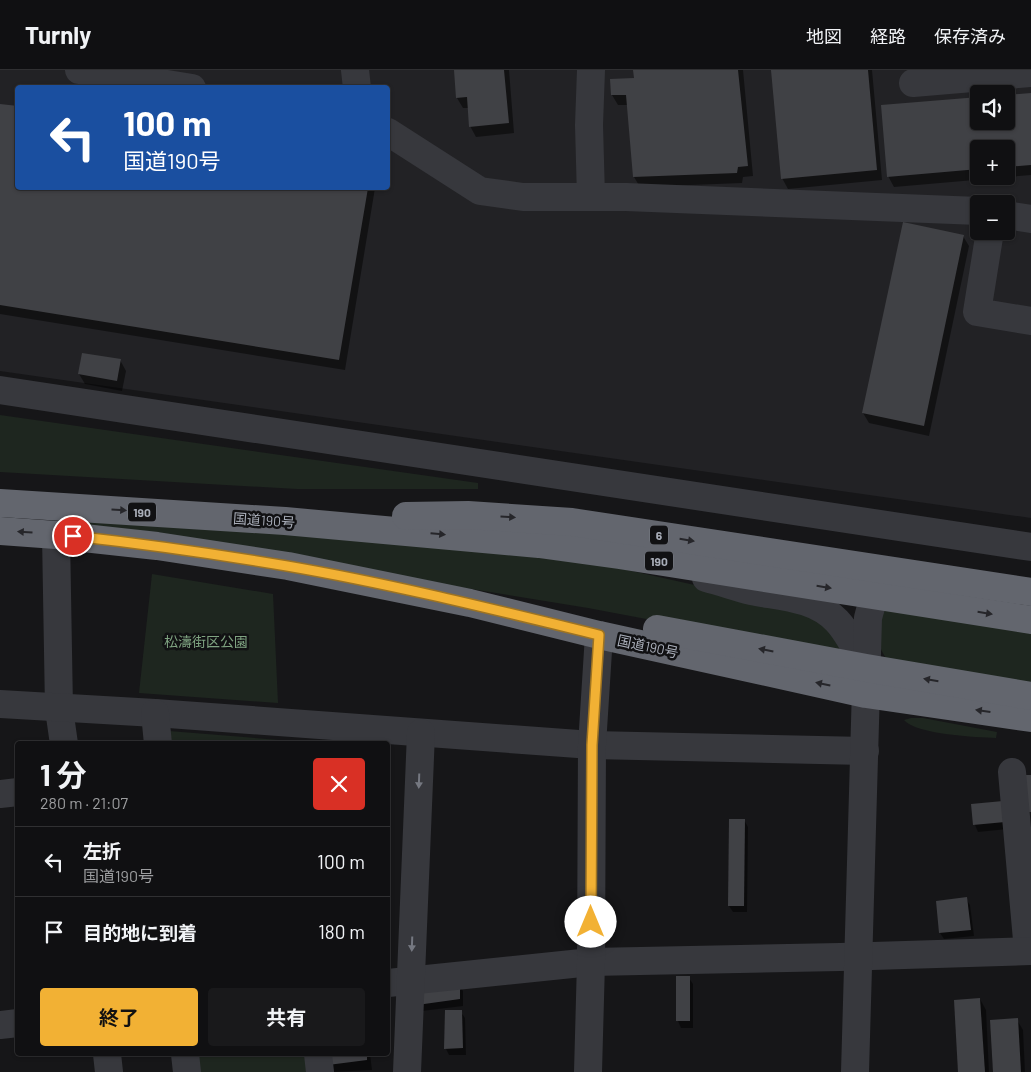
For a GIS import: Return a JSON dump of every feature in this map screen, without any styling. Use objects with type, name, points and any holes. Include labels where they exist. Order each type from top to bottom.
[{"type":"highway","name":"国道190号","points":[[0,503],[285,521],[462,536],[619,555],[1031,620]]},
{"type":"highway","name":"6","points":[[285,521],[468,515],[572,522],[1031,592]]},
{"type":"highway","name":"国道190号","points":[[0,531],[157,546],[288,566],[470,603],[599,635],[866,681],[1031,718]]},
{"type":"highway","points":[[470,603],[596,618],[866,681],[1031,696]]},
{"type":"street","points":[[79,70],[173,85]]},
{"type":"street","points":[[355,70],[357,85]]},
{"type":"street","points":[[591,70],[588,125],[591,197]]},
{"type":"street","points":[[913,83],[1031,73]]},
{"type":"street","points":[[390,133],[480,191],[523,197],[591,197],[970,211]]},
{"type":"street","points":[[1015,216],[1031,219]]},
{"type":"street","points":[[989,240],[978,312],[1031,321]]},
{"type":"street","points":[[0,390],[1031,547]]},
{"type":"street","points":[[56,535],[59,709],[64,741]]},
{"type":"street","points":[[619,555],[750,590],[814,604],[832,616],[846,633],[866,681]]},
{"type":"street","points":[[855,1072],[868,618],[876,595],[882,588],[897,578],[922,576]]},
{"type":"street","points":[[588,1072],[591,962],[592,745],[599,635]]},
{"type":"street","points":[[0,704],[59,709],[155,713],[287,734],[421,732],[592,745],[865,751]]},
{"type":"street","points":[[155,713],[158,741]]},
{"type":"street","points":[[407,1072],[399,982],[421,732]]},
{"type":"street","points":[[399,982],[591,962],[859,957],[1029,951],[1026,858],[1012,772]]},
{"type":"street","points":[[0,794],[15,792]]},
{"type":"street","points":[[0,1025],[15,1023]]},
{"type":"street","points":[[107,1056],[109,1072]]},
{"type":"street","points":[[185,1056],[187,1072]]},
{"type":"street","points":[[318,1056],[320,1072]]},
{"type":"shaded area","points":[[0,70],[1031,70],[1031,518],[0,371]]},
{"type":"green space","points":[[0,415],[478,483],[478,489],[297,489],[0,472]]},
{"type":"green space","points":[[72,518],[396,540],[614,567],[815,612],[853,658],[588,608],[72,524]]},
{"type":"green space","name":"松濤街区公園","points":[[152,574],[273,594],[278,703],[139,693]]},
{"type":"green space","points":[[884,609],[1031,632],[1031,686],[889,664],[878,644],[879,614]]},
{"type":"green space","points":[[923,718],[997,732],[996,738],[962,736],[921,729],[904,720]]},
{"type":"green space","points":[[169,731],[279,741],[170,741]]},
{"type":"green space","points":[[192,1056],[307,1056],[309,1072],[193,1072]]},
{"type":"building","points":[[454,70],[504,70],[509,123],[469,127],[467,97],[456,98]]},
{"type":"building","points":[[633,70],[738,70],[748,166],[738,167],[737,173],[633,177],[626,95],[611,95],[610,79],[634,78]]},
{"type":"building","points":[[771,70],[868,70],[877,170],[781,179]]},
{"type":"building","points":[[1031,93],[1031,165],[1015,166],[1015,140],[970,140],[970,170],[887,177],[881,105],[970,98],[970,130],[1015,130],[1015,94]]},
{"type":"building","points":[[0,104],[15,106],[15,190],[368,190],[339,360],[0,305]]},
{"type":"building","points":[[903,222],[964,235],[924,426],[862,413]]},
{"type":"building","points":[[82,353],[121,359],[117,381],[78,374]]},
{"type":"building","points":[[1021,775],[1031,775],[1031,812],[1022,812]]},
{"type":"building","points":[[1003,801],[1005,822],[973,825],[971,804]]},
{"type":"building","points":[[729,819],[745,819],[744,906],[728,906]]},
{"type":"building","points":[[967,897],[971,930],[939,933],[936,901]]},
{"type":"building","points":[[676,976],[690,976],[690,1021],[676,1021]]},
{"type":"building","points":[[460,983],[460,999],[417,1005],[418,985]]},
{"type":"building","points":[[980,998],[985,1072],[958,1072],[954,1000]]},
{"type":"building","points":[[445,1010],[462,1010],[463,1048],[444,1049]]},
{"type":"building","points":[[1018,1018],[1021,1072],[993,1072],[990,1020]]},
{"type":"building","points":[[326,1056],[367,1056],[367,1060],[328,1065]]},
{"type":"route","points":[[73,536],[157,546],[288,566],[470,603],[599,635],[592,745],[591,922]]}]
